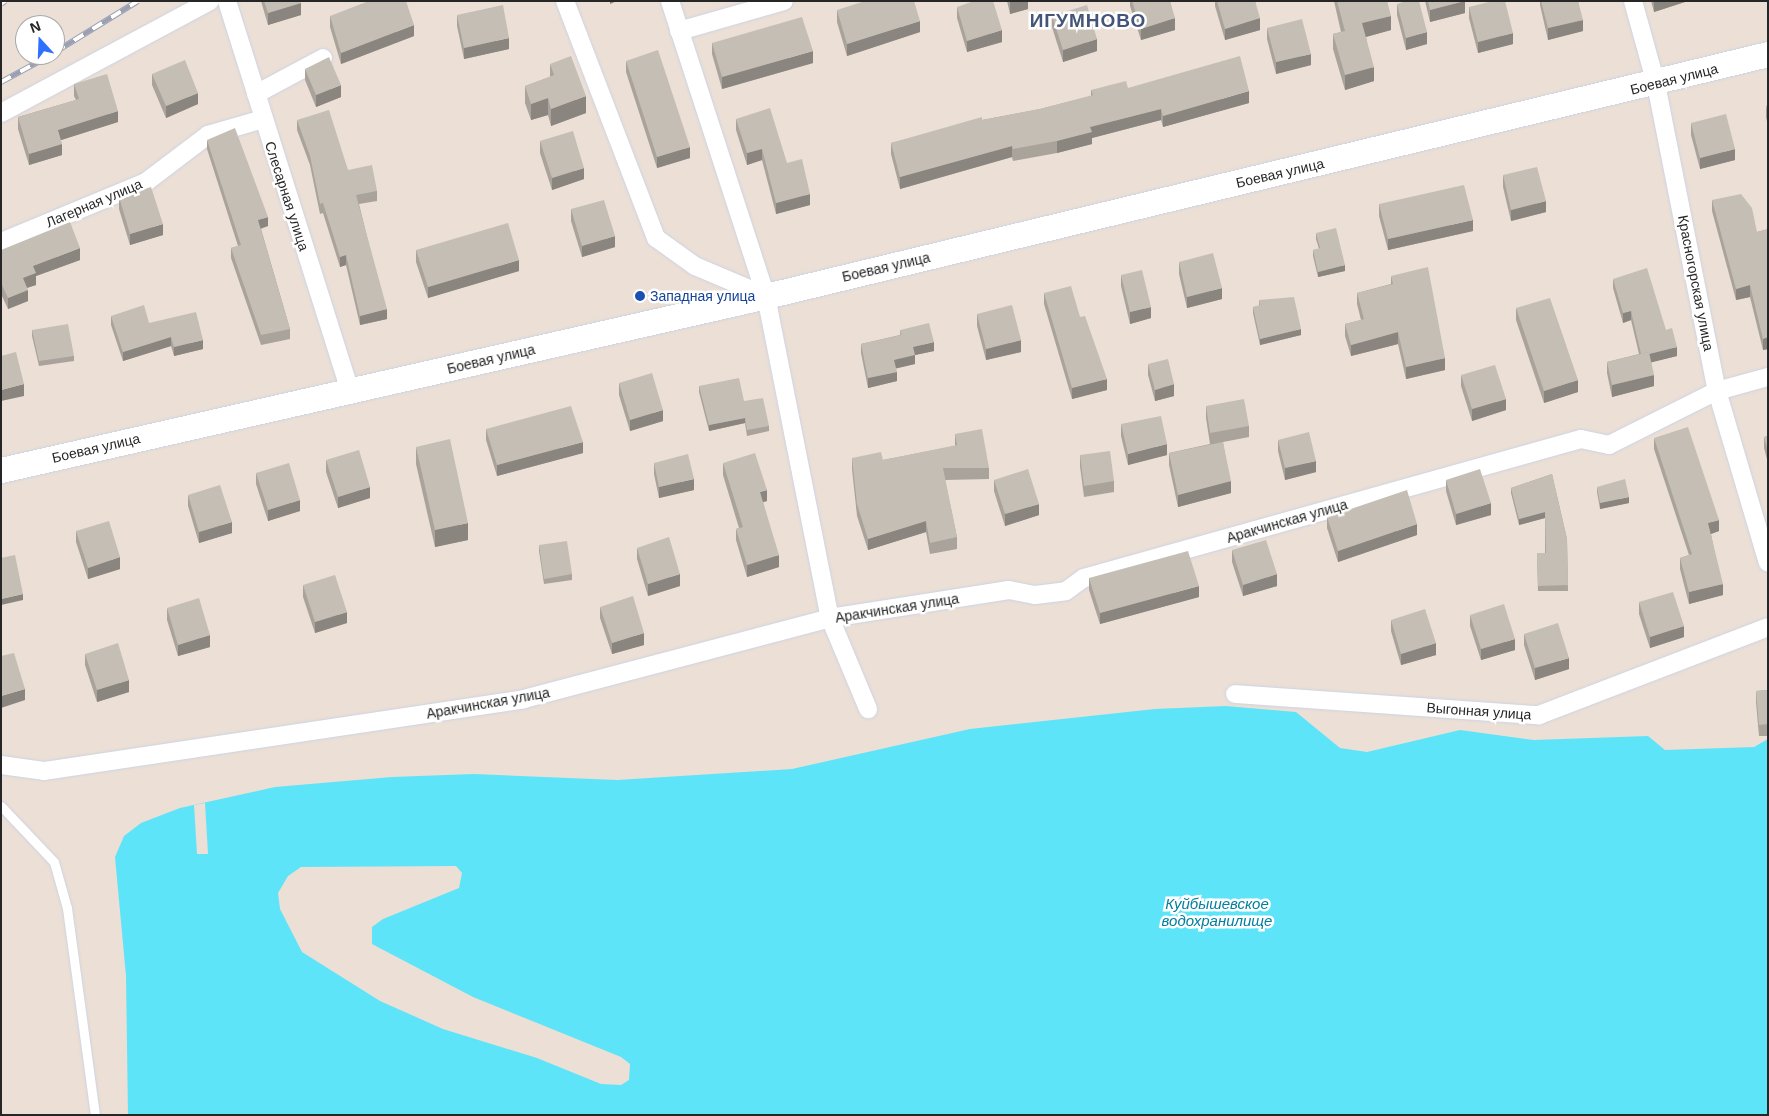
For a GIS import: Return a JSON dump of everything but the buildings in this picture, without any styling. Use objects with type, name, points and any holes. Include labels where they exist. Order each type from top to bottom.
[{"type":"main road","name":"Боевая улица","points":[[1,470],[766,296],[1656,84],[1768,54]]},
{"type":"street","points":[[1,113],[210,1]]},
{"type":"street","name":"Слесарная улица","points":[[227,1],[350,391]]},
{"type":"street","points":[[565,1],[656,238],[695,266],[766,296]]},
{"type":"street","points":[[670,1],[766,296],[830,618],[868,709]]},
{"type":"street","points":[[679,31],[784,1]]},
{"type":"street","name":"Красногорская улица","points":[[1633,1],[1656,84],[1718,391],[1768,563]]},
{"type":"street","points":[[256,94],[323,58]]},
{"type":"street","name":"Лагерная улица","points":[[1,242],[146,182],[208,135],[263,120]]},
{"type":"street","name":"Аракчинская улица","points":[[1,765],[44,771],[524,700],[830,618],[1009,590],[1035,595],[1066,591],[1084,578],[1581,439],[1608,445],[1718,391],[1768,377]]},
{"type":"street","name":"Выгонная улица","points":[[1235,694],[1539,715],[1768,628]]},
{"type":"lane","points":[[1,806],[54,862],[67,908],[91,1098],[95,1115]]},
{"type":"water","name":"Куйбышевское водохранилище","points":[[1226,706],[1296,712],[1340,748],[1367,752],[1460,730],[1534,740],[1648,736],[1665,750],[1754,747],[1768,739],[1768,1115],[128,1115],[126,976],[115,857],[124,836],[141,823],[180,808],[275,787],[392,777],[474,774],[617,780],[792,769],[970,729],[1155,709]],"holes":[[[456,866],[462,873],[459,888],[383,919],[372,927],[372,944],[473,997],[621,1057],[630,1064],[629,1080],[621,1085],[601,1084],[537,1058],[443,1029],[380,1001],[302,952],[280,909],[278,893],[288,876],[301,867]]]},
{"type":"pier","points":[[205,803],[208,854],[197,854],[194,805]]},
{"type":"railway","points":[[1,4],[5,1]]},
{"type":"railway","points":[[65,46],[138,1]]},
{"type":"railway","points":[[1,82],[32,65]]},
{"type":"place","name":"Западная улица","points":[[640,296]]},
{"type":"district","name":"ИГУМНОВО","points":[[1088,21]]}]
